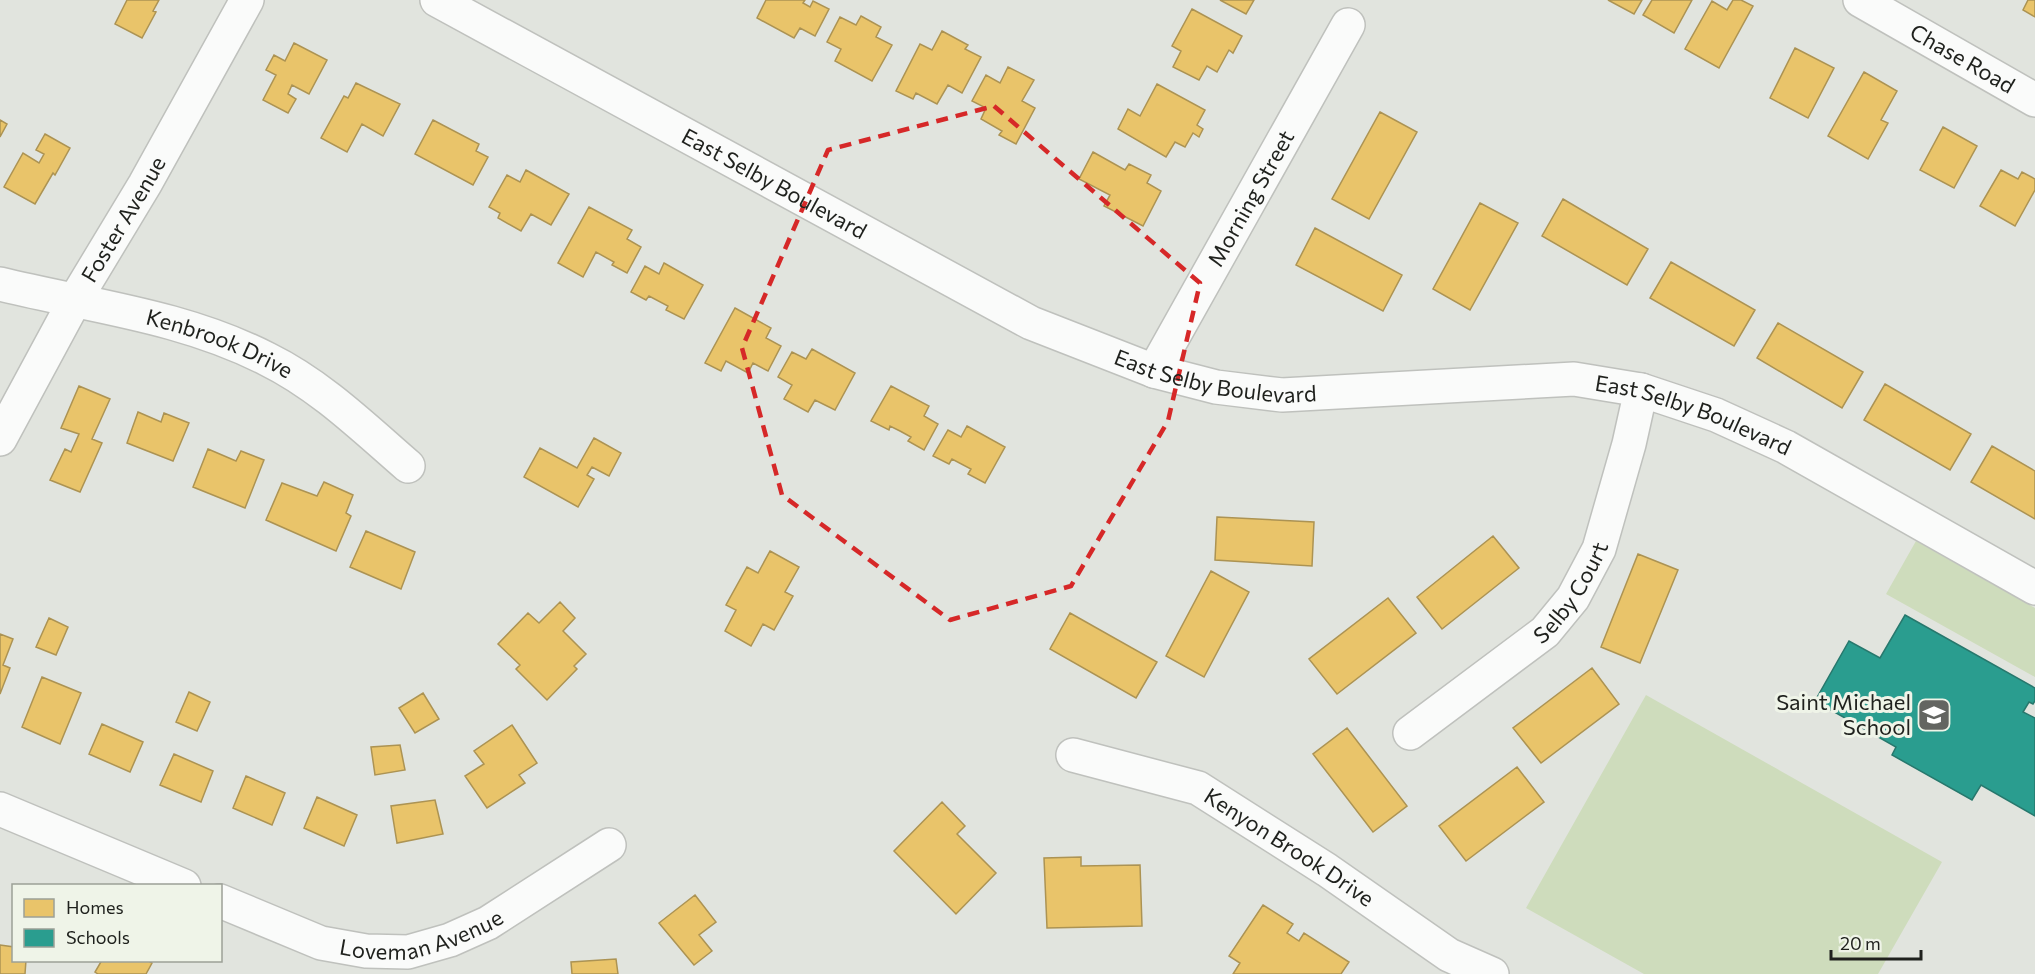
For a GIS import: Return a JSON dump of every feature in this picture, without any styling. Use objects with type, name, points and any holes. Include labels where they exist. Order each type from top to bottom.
[{"type":"street","name":"Foster Avenue","points":[[0,439],[75,300],[145,184],[247,0]]},
{"type":"street","name":"East Selby Boulevard","points":[[437,0],[1031,322],[1154,371],[1216,387],[1282,395],[1574,379],[1641,390],[1716,415],[1786,447],[2035,588]]},
{"type":"street","name":"Chase Road","points":[[1860,0],[2035,100]]},
{"type":"street","name":"Morning Street","points":[[1154,371],[1348,25]]},
{"type":"street","name":"Kenbrook Drive","points":[[0,284],[120,309],[196,329],[267,359],[325,395],[408,466]]},
{"type":"street","name":"Selby Court","points":[[1410,733],[1545,632],[1573,598],[1599,549],[1629,444],[1641,390]]},
{"type":"street","name":"Kenyon Brook Drive","points":[[1073,755],[1198,788],[1327,870],[1449,955],[1492,974]]},
{"type":"street","points":[[0,809],[182,884]]},
{"type":"street","name":"Loveman Avenue","points":[[222,902],[321,943],[366,951],[408,952],[450,940],[488,922],[609,845]]},
{"type":"highlighted area","points":[[994,106],[1200,283],[1168,421],[1071,586],[950,620],[782,495],[742,348],[828,150]]},
{"type":"green space","points":[[1916,541],[2035,608],[2035,677],[1886,594]]},
{"type":"green space","points":[[1646,695],[1942,862],[1878,974],[1644,974],[1526,908]]},
{"type":"building: Homes","points":[[127,0],[159,0],[153,11],[156,12],[142,38],[115,24]]},
{"type":"building: Homes","points":[[766,0],[805,0],[803,3],[810,7],[813,1],[829,9],[815,36],[800,28],[794,38],[757,18]]},
{"type":"building: Homes","points":[[1220,0],[1254,0],[1246,14]]},
{"type":"building: Homes","points":[[1608,0],[1642,0],[1634,14]]},
{"type":"building: Homes","points":[[1652,0],[1692,0],[1674,33],[1643,15]]},
{"type":"building: Homes","points":[[1733,0],[1741,0],[1753,6],[1719,68],[1685,49],[1712,1],[1727,10]]},
{"type":"building: Homes","points":[[2028,0],[2035,0],[2035,17],[2023,10]]},
{"type":"building: Homes","points":[[1192,9],[1242,36],[1233,53],[1229,50],[1217,72],[1207,66],[1199,80],[1173,67],[1181,51],[1172,46]]},
{"type":"building: Homes","points":[[861,16],[881,27],[876,37],[892,45],[872,81],[835,61],[841,49],[827,42],[840,17],[856,25]]},
{"type":"building: Homes","points":[[942,31],[968,45],[965,49],[981,57],[962,93],[948,85],[937,104],[916,93],[913,99],[896,91],[920,44],[932,50]]},
{"type":"building: Homes","points":[[294,43],[327,60],[309,94],[292,85],[288,94],[296,99],[288,113],[263,100],[276,75],[266,70],[274,55],[285,61]]},
{"type":"building: Homes","points":[[1795,48],[1834,68],[1808,118],[1770,98]]},
{"type":"building: Homes","points":[[1008,67],[1034,80],[1022,101],[1035,108],[1016,144],[999,135],[1002,131],[981,119],[986,108],[972,101],[986,75],[1000,83]]},
{"type":"building: Homes","points":[[1864,72],[1897,91],[1881,120],[1888,123],[1868,159],[1828,136]]},
{"type":"building: Homes","points":[[356,83],[400,104],[383,136],[362,124],[347,152],[321,138],[344,96],[348,98]]},
{"type":"building: Homes","points":[[1157,84],[1205,110],[1197,125],[1203,129],[1199,137],[1193,133],[1185,147],[1175,142],[1166,157],[1118,129],[1128,109],[1140,116]]},
{"type":"building: Homes","points":[[1380,112],[1417,132],[1369,219],[1332,199]]},
{"type":"building: Homes","points":[[0,120],[7,124],[0,137]]},
{"type":"building: Homes","points":[[433,120],[479,144],[476,151],[488,157],[473,185],[415,154]]},
{"type":"building: Homes","points":[[1943,127],[1977,146],[1954,188],[1920,170]]},
{"type":"building: Homes","points":[[45,134],[70,148],[35,204],[4,187],[23,153],[39,163],[44,154],[36,150]]},
{"type":"building: Homes","points":[[1093,152],[1125,170],[1129,164],[1151,175],[1147,183],[1161,191],[1143,226],[1104,206],[1110,195],[1079,179]]},
{"type":"building: Homes","points":[[526,170],[569,194],[551,225],[531,214],[521,231],[498,218],[500,213],[489,207],[507,175],[520,182]]},
{"type":"building: Homes","points":[[2001,170],[2018,179],[2022,172],[2035,179],[2035,190],[2015,226],[1980,206]]},
{"type":"building: Homes","points":[[1563,199],[1648,249],[1627,285],[1542,236]]},
{"type":"building: Homes","points":[[1480,203],[1518,223],[1470,310],[1433,289]]},
{"type":"building: Homes","points":[[589,207],[632,230],[627,239],[641,247],[627,273],[612,265],[614,262],[596,252],[583,277],[558,263]]},
{"type":"building: Homes","points":[[1315,228],[1402,275],[1383,311],[1296,265]]},
{"type":"building: Homes","points":[[1671,262],[1755,310],[1734,346],[1650,298]]},
{"type":"building: Homes","points":[[664,263],[703,285],[684,319],[666,310],[668,306],[649,296],[646,300],[631,292],[645,266],[659,274]]},
{"type":"building: Homes","points":[[735,308],[771,328],[766,338],[781,346],[768,371],[753,363],[748,373],[726,361],[721,371],[705,363]]},
{"type":"building: Homes","points":[[1778,323],[1863,372],[1842,408],[1757,358]]},
{"type":"building: Homes","points":[[812,349],[855,373],[835,410],[815,400],[808,412],[784,399],[792,385],[778,377],[792,352],[806,359]]},
{"type":"building: Homes","points":[[1885,384],[1971,434],[1950,470],[1864,420]]},
{"type":"building: Homes","points":[[79,386],[110,399],[92,439],[102,443],[80,492],[50,480],[65,449],[71,452],[79,434],[61,428]]},
{"type":"building: Homes","points":[[891,386],[929,406],[924,416],[938,424],[924,450],[908,441],[911,437],[890,426],[889,430],[871,421]]},
{"type":"building: Homes","points":[[138,412],[161,422],[164,413],[189,423],[173,461],[127,443]]},
{"type":"building: Homes","points":[[967,426],[1005,447],[985,483],[968,474],[971,469],[952,459],[949,464],[933,456],[948,430],[961,437]]},
{"type":"building: Homes","points":[[594,438],[621,453],[609,476],[592,467],[587,475],[594,479],[578,507],[524,477],[540,448],[577,468]]},
{"type":"building: Homes","points":[[1992,446],[2035,471],[2035,519],[1971,482]]},
{"type":"building: Homes","points":[[208,449],[236,461],[241,451],[264,460],[245,508],[193,487]]},
{"type":"building: Homes","points":[[324,482],[353,495],[346,513],[351,516],[336,551],[266,520],[282,483],[317,496]]},
{"type":"building: Homes","points":[[1217,517],[1314,522],[1312,566],[1215,560]]},
{"type":"building: Homes","points":[[366,531],[415,552],[401,589],[350,567]]},
{"type":"building: Homes","points":[[1493,536],[1519,568],[1442,629],[1417,597]]},
{"type":"building: Homes","points":[[770,551],[799,567],[785,592],[793,596],[774,630],[763,624],[751,646],[725,631],[736,610],[726,605],[747,567],[758,573]]},
{"type":"building: Homes","points":[[1638,554],[1678,570],[1640,663],[1601,647]]},
{"type":"building: Homes","points":[[1211,571],[1249,592],[1204,677],[1166,656]]},
{"type":"building: Homes","points":[[1388,598],[1416,633],[1337,694],[1309,659]]},
{"type":"building: Homes","points":[[560,602],[575,618],[563,631],[586,654],[574,666],[577,669],[547,700],[516,669],[520,665],[498,644],[528,613],[539,623]]},
{"type":"building: Homes","points":[[1070,613],[1157,662],[1136,698],[1050,649]]},
{"type":"building: Homes","points":[[49,618],[68,627],[56,655],[36,647]]},
{"type":"building: Homes","points":[[0,634],[13,639],[3,665],[10,668],[0,694]]},
{"type":"building: Homes","points":[[1592,668],[1619,704],[1541,763],[1513,728]]},
{"type":"building: Homes","points":[[42,677],[81,693],[60,744],[22,727]]},
{"type":"building: Homes","points":[[189,692],[210,702],[197,731],[176,722]]},
{"type":"building: Homes","points":[[423,693],[439,719],[415,733],[399,708]]},
{"type":"building: Homes","points":[[102,724],[143,742],[130,772],[89,754]]},
{"type":"building: Homes","points":[[512,725],[537,763],[519,775],[525,783],[487,808],[465,776],[484,764],[474,751]]},
{"type":"building: Homes","points":[[1347,728],[1407,806],[1373,832],[1313,754]]},
{"type":"building: Homes","points":[[400,745],[405,770],[375,775],[371,747]]},
{"type":"building: Homes","points":[[174,754],[213,771],[201,802],[160,785]]},
{"type":"building: Homes","points":[[1517,767],[1544,802],[1466,861],[1439,826]]},
{"type":"building: Homes","points":[[246,776],[285,793],[272,825],[233,808]]},
{"type":"building: Homes","points":[[317,797],[357,815],[344,846],[304,828]]},
{"type":"building: Homes","points":[[435,800],[443,834],[397,843],[391,806]]},
{"type":"building: Homes","points":[[942,802],[965,826],[957,834],[996,873],[956,914],[894,851]]},
{"type":"building: Homes","points":[[1081,857],[1081,866],[1140,865],[1142,926],[1047,928],[1044,858]]},
{"type":"building: Homes","points":[[695,895],[716,922],[699,935],[712,951],[694,965],[659,923]]},
{"type":"building: Homes","points":[[1263,905],[1293,924],[1287,933],[1299,941],[1304,933],[1349,962],[1341,974],[1233,974],[1240,963],[1229,956]]},
{"type":"building: Homes","points":[[0,945],[12,947],[12,962],[26,962],[25,974],[0,974]]},
{"type":"building: Homes","points":[[616,959],[618,974],[572,974],[571,962]]},
{"type":"building: Homes","points":[[101,962],[152,963],[146,974],[98,974],[95,972]]},
{"type":"building: Schools","name":"Saint Michael School","points":[[1905,615],[2035,688],[2035,701],[2033,704],[2029,702],[2023,712],[2035,718],[2035,816],[1981,785],[1972,800],[1892,755],[1896,747],[1815,701],[1849,641],[1880,658]]},
{"type":"place","name":"Saint Michael School","points":[[1934,715]]}]
